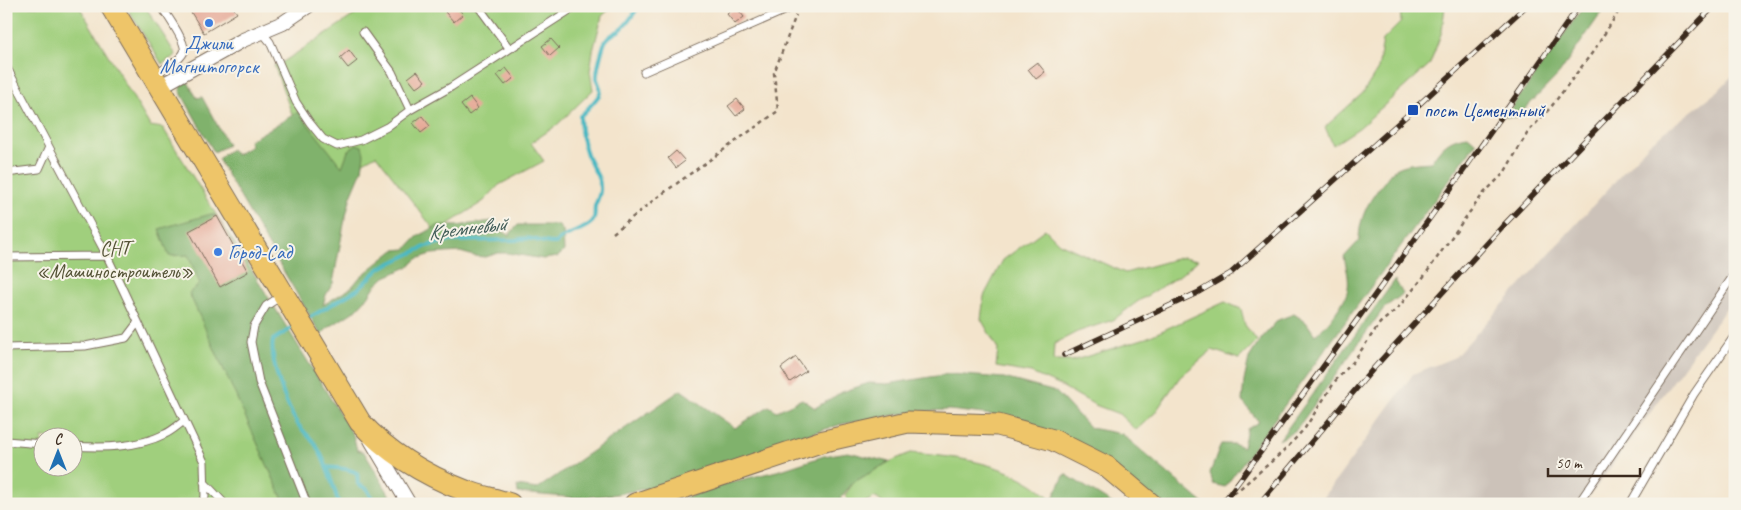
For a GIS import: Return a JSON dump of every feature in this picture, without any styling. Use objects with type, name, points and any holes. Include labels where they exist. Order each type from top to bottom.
[{"type":"main road","points":[[113,7],[360,422],[386,447],[428,474],[466,490],[510,504]]},
{"type":"main road","points":[[635,504],[820,442],[908,422],[998,425],[1053,440],[1107,467],[1151,504]]},
{"type":"street","points":[[156,81],[283,23],[308,6]]},
{"type":"street","points":[[360,422],[409,504]]},
{"type":"lane","points":[[156,81],[184,52],[184,44],[161,6]]},
{"type":"lane","points":[[478,6],[509,48]]},
{"type":"lane","points":[[262,32],[270,42],[296,102],[323,139],[337,146],[361,140],[387,126],[576,6]]},
{"type":"lane","points":[[644,72],[795,6]]},
{"type":"lane","points":[[363,32],[392,72],[410,110]]},
{"type":"lane","points":[[6,66],[107,256],[204,462],[205,497],[201,504]]},
{"type":"lane","points":[[6,173],[39,169],[49,147]]},
{"type":"lane","points":[[6,257],[107,256]]},
{"type":"lane","points":[[1578,504],[1735,272]]},
{"type":"lane","points":[[286,298],[266,306],[254,326],[251,342],[259,382],[307,504]]},
{"type":"lane","points":[[6,348],[85,346],[126,338],[138,322]]},
{"type":"lane","points":[[1630,504],[1694,394],[1735,335]]},
{"type":"lane","points":[[82,446],[133,445],[165,434],[184,420]]},
{"type":"lane","points":[[6,441],[32,443]]},
{"type":"lane","points":[[204,482],[225,504]]},
{"type":"path","points":[[1222,504],[1285,450],[1305,428],[1336,380],[1353,362],[1380,323],[1404,301],[1443,251],[1484,193],[1504,173],[1528,132],[1551,107],[1590,56],[1622,6]]},
{"type":"path","points":[[613,233],[655,199],[778,111],[774,73],[796,14]]},
{"type":"shaded area","points":[[1735,73],[1735,296],[1584,504],[1319,504],[1413,374],[1455,357],[1650,143],[1718,91]]},
{"type":"green space","name":"СНТ «Машиностроитель»","points":[[6,6],[79,6],[150,126],[163,128],[217,216],[204,323],[285,504],[6,504]]},
{"type":"green space","points":[[129,6],[145,6],[176,55],[162,64],[127,8]]},
{"type":"green space","points":[[368,6],[613,6],[602,16],[593,51],[590,71],[593,90],[557,125],[531,143],[544,161],[499,185],[484,201],[436,232],[376,155],[340,175],[293,117],[274,65],[280,64]]},
{"type":"green space","points":[[1400,6],[1445,6],[1442,31],[1430,64],[1359,128],[1333,145],[1325,127],[1363,93],[1378,69],[1383,40],[1401,22]]},
{"type":"green space","points":[[1584,6],[1606,6],[1559,74],[1517,117],[1505,117]]},
{"type":"green space","points":[[188,82],[197,98],[202,97],[228,145],[214,152],[180,91],[181,84]]},
{"type":"green space","points":[[298,112],[342,167],[348,151],[356,144],[362,146],[364,154],[362,170],[351,196],[344,224],[333,283],[323,305],[351,288],[360,277],[394,250],[406,249],[417,237],[439,225],[457,226],[492,221],[500,230],[509,235],[518,225],[558,225],[563,231],[564,251],[558,257],[543,259],[508,253],[498,253],[486,257],[460,252],[431,254],[417,259],[408,267],[385,277],[375,286],[356,310],[328,328],[321,335],[218,159],[231,149],[236,155],[251,146],[249,141]]},
{"type":"green space","points":[[1468,136],[1476,143],[1225,487],[1213,484],[1210,473],[1221,444],[1234,444],[1243,447],[1247,429],[1259,422],[1242,401],[1249,358],[1261,339],[1278,320],[1294,314],[1306,322],[1315,335],[1324,327],[1334,315],[1347,292],[1348,273],[1344,257],[1359,241],[1361,224],[1369,202],[1390,174],[1394,170],[1407,165],[1431,162],[1450,141]]},
{"type":"green space","points":[[211,214],[217,216],[251,269],[353,435],[357,450],[364,452],[395,504],[285,504],[189,293],[200,284],[188,255],[169,256],[159,229]]},
{"type":"green space","points":[[1045,229],[1059,243],[1125,273],[1183,257],[1198,260],[1180,275],[1137,302],[1113,320],[1077,332],[1054,344],[1053,361],[1072,361],[1146,338],[1225,302],[1241,309],[1245,325],[1257,341],[1239,359],[1212,350],[1180,377],[1154,414],[1136,430],[1119,414],[1095,405],[1063,387],[1031,373],[996,367],[998,349],[981,319],[984,296],[1003,260]]},
{"type":"green space","points":[[1395,280],[1403,294],[1384,308],[1296,430],[1279,440]]},
{"type":"green space","points":[[949,374],[1004,378],[1056,392],[1090,428],[1122,434],[1204,504],[1160,504],[1000,416],[950,410],[919,411],[842,424],[649,488],[611,495],[579,498],[518,493],[517,486],[537,489],[681,390],[735,428],[769,406],[777,411],[802,399],[815,408],[842,392],[869,383],[887,384]]},
{"type":"green space","points":[[848,452],[889,462],[854,482],[840,498],[846,504],[667,504],[728,483],[781,470],[824,456]]},
{"type":"green space","points":[[910,453],[969,460],[1007,471],[1041,490],[1056,504],[884,504],[875,497],[862,504],[849,504],[845,495],[854,482],[889,462]]},
{"type":"green space","points":[[1065,474],[1113,504],[1056,504],[1052,500]]},
{"type":"building","name":"Джили Магнитогорск","points":[[187,6],[232,6],[237,13],[204,33]]},
{"type":"building","points":[[452,6],[456,6],[463,14],[454,22],[445,12]]},
{"type":"building","points":[[736,7],[744,17],[735,24],[727,14]]},
{"type":"building","points":[[551,39],[559,48],[550,56],[542,46]]},
{"type":"building","points":[[349,50],[357,61],[348,68],[340,58]]},
{"type":"building","points":[[1037,62],[1045,72],[1036,79],[1028,69]]},
{"type":"building","points":[[506,68],[514,78],[505,85],[497,75]]},
{"type":"building","points":[[417,71],[425,81],[416,88],[408,78]]},
{"type":"building","points":[[470,98],[478,108],[469,115],[461,105]]},
{"type":"building","points":[[737,99],[745,109],[736,116],[728,106]]},
{"type":"building","points":[[422,116],[430,126],[421,133],[413,123]]},
{"type":"building","points":[[676,151],[685,161],[676,168],[668,158]]},
{"type":"building","name":"Город-Сад","points":[[217,216],[248,272],[220,287],[189,231]]},
{"type":"building","points":[[796,357],[806,371],[790,382],[781,368]]},
{"type":"waterway","name":"Кремневый","points":[[307,319],[358,289],[380,268],[427,246],[447,241],[516,240],[526,238],[556,243],[564,236],[589,225],[593,221],[600,184],[585,148],[580,116],[600,93],[601,89],[597,76],[605,42],[625,25],[639,6]]},
{"type":"waterway","name":"Кремневый","points":[[295,326],[273,340],[272,349],[276,370],[293,415],[299,426],[315,444],[324,460],[339,504]]},
{"type":"waterway","points":[[326,467],[346,469],[357,473],[358,484],[367,489],[375,504]]},
{"type":"railway","points":[[1064,355],[1197,293],[1231,273],[1526,6]]},
{"type":"railway","points":[[1222,504],[1402,257],[1579,6]]},
{"type":"railway","points":[[1259,504],[1373,369],[1502,227],[1714,6]]},
{"type":"place","name":"Джили Магнитогорск","points":[[209,23]]},
{"type":"place","name":"пост Цементный","points":[[1413,110]]},
{"type":"place","name":"Город-Сад","points":[[218,252]]}]
